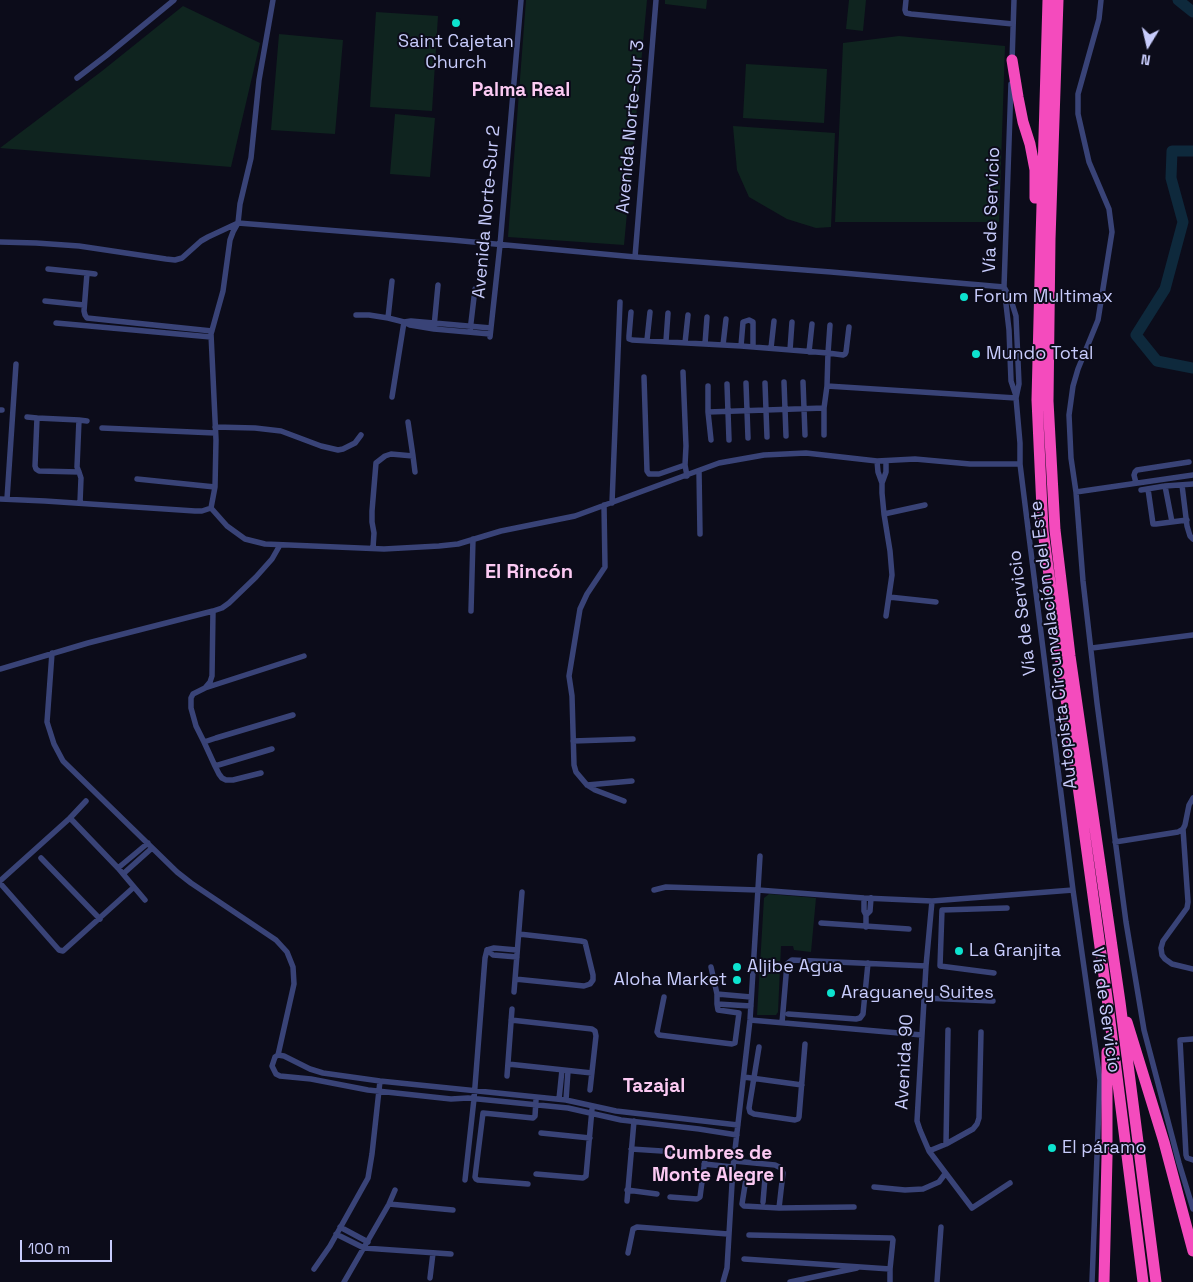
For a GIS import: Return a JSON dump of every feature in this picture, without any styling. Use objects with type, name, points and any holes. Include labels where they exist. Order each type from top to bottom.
[{"type":"highway","name":"Autopista Circunvalación del Este","points":[[1048,0],[1037,400],[1043,531],[1108,1005],[1143,1282]]},
{"type":"highway","name":"Autopista Circunvalación del Este","points":[[1058,0],[1050,239],[1048,401],[1055,520],[1070,656],[1120,1002],[1156,1282]]},
{"type":"highway","points":[[1012,60],[1023,122],[1035,170],[1034,196],[1040,244]]},
{"type":"highway","points":[[1120,1002],[1164,1142],[1193,1251]]},
{"type":"highway","points":[[1104,1282],[1108,1005]]},
{"type":"street","points":[[77,78],[174,0]]},
{"type":"street","points":[[211,508],[215,487],[212,334],[223,291],[230,240],[238,223],[240,204],[252,152],[258,80],[273,0]]},
{"type":"street","name":"Avenida Norte-Sur 2","points":[[470,330],[490,333],[500,245],[521,0]]},
{"type":"street","name":"Avenida Norte-Sur 3","points":[[635,257],[656,0]]},
{"type":"street","points":[[906,0],[906,13],[1013,24]]},
{"type":"street","name":"Vía de Servicio","points":[[1014,0],[1004,287],[1016,316],[1019,384],[1016,398],[1020,464],[1073,890],[1100,1080],[1092,1282]]},
{"type":"street","points":[[1101,0],[1099,20],[1078,94],[1078,114],[1089,162],[1109,208],[1112,232],[1098,320],[1073,386],[1069,415],[1071,458],[1097,703],[1126,922],[1144,1030],[1178,1163],[1193,1209]]},
{"type":"street","points":[[0,242],[79,246],[175,260],[182,258],[201,241],[238,223],[1004,287],[1009,330],[1011,381],[1016,398],[826,386]]},
{"type":"street","points":[[48,269],[95,274]]},
{"type":"street","points":[[87,273],[84,311],[87,318],[212,334]]},
{"type":"street","points":[[388,318],[392,281]]},
{"type":"street","points":[[434,326],[438,285]]},
{"type":"street","points":[[356,315],[370,315],[404,322],[411,321],[470,330],[475,289]]},
{"type":"street","points":[[45,301],[84,305]]},
{"type":"street","points":[[612,503],[620,302]]},
{"type":"street","points":[[631,312],[630,339],[809,352],[845,354],[849,327]]},
{"type":"street","points":[[648,340],[650,312]]},
{"type":"street","points":[[666,341],[668,314]]},
{"type":"street","points":[[685,342],[688,315]]},
{"type":"street","points":[[705,344],[707,317]]},
{"type":"street","points":[[724,345],[726,319]]},
{"type":"street","points":[[741,346],[743,322],[749,320],[753,322],[753,347]]},
{"type":"street","points":[[771,348],[774,321]]},
{"type":"street","points":[[392,397],[404,322]]},
{"type":"street","points":[[790,350],[792,322]]},
{"type":"street","points":[[56,323],[212,334]]},
{"type":"street","points":[[809,352],[812,324]]},
{"type":"street","points":[[824,435],[830,325]]},
{"type":"street","points":[[1009,330],[1018,333]]},
{"type":"street","points":[[7,499],[16,364]]},
{"type":"street","points":[[683,372],[685,465],[687,476]]},
{"type":"street","points":[[644,377],[647,472],[659,474],[685,465]]},
{"type":"street","points":[[784,382],[786,436]]},
{"type":"street","points":[[803,382],[805,435]]},
{"type":"street","points":[[746,383],[748,438]]},
{"type":"street","points":[[765,383],[767,437]]},
{"type":"street","points":[[727,384],[729,440]]},
{"type":"street","points":[[708,386],[710,440]]},
{"type":"street","points":[[708,412],[824,408]]},
{"type":"street","points":[[27,417],[87,421]]},
{"type":"street","points":[[37,418],[36,469],[39,471],[79,472]]},
{"type":"street","points":[[79,420],[77,467],[81,478],[80,503]]},
{"type":"street","points":[[408,422],[415,472]]},
{"type":"street","points":[[102,428],[215,430],[255,428],[281,431],[321,446],[338,450],[343,450],[355,443],[361,434]]},
{"type":"street","points":[[211,508],[226,526],[245,539],[265,544],[373,548],[439,546],[458,544],[515,528],[575,516],[720,463],[764,455],[806,453],[877,461],[915,459],[970,464],[1020,464]]},
{"type":"street","points":[[373,548],[372,511],[376,463],[391,454],[413,456]]},
{"type":"street","points":[[877,461],[882,483],[892,575],[886,616]]},
{"type":"street","points":[[882,483],[886,472],[886,461]]},
{"type":"street","points":[[1136,483],[1134,472],[1137,470],[1189,462]]},
{"type":"street","points":[[699,471],[700,534]]},
{"type":"street","points":[[1076,492],[1193,475]]},
{"type":"street","points":[[137,479],[215,487]]},
{"type":"street","points":[[1141,490],[1193,484]]},
{"type":"street","points":[[1182,485],[1190,536],[1193,539]]},
{"type":"street","points":[[1165,486],[1172,522]]},
{"type":"street","points":[[1148,489],[1154,524],[1189,523]]},
{"type":"street","points":[[0,499],[195,511],[204,511],[211,508]]},
{"type":"street","points":[[884,514],[925,504]]},
{"type":"street","points":[[604,506],[605,566],[580,609],[569,676],[572,696],[574,765],[576,772],[587,785],[624,801]]},
{"type":"street","points":[[471,611],[474,539]]},
{"type":"street","points":[[0,668],[128,632],[213,611],[227,605],[270,562],[280,545]]},
{"type":"street","points":[[889,597],[936,602]]},
{"type":"street","points":[[205,688],[210,682],[212,675],[213,611]]},
{"type":"street","points":[[1092,648],[1193,635]]},
{"type":"street","points":[[52,653],[47,717],[48,727],[54,744],[65,763],[152,848],[191,883],[276,940],[287,952],[293,967],[294,984],[278,1055],[274,1057],[272,1066],[276,1074],[379,1092],[451,1100],[468,1098],[568,1108],[614,1119],[737,1135]]},
{"type":"street","points":[[261,773],[232,780],[222,778],[196,726],[191,708],[191,698],[193,694],[205,688],[304,656]]},
{"type":"street","points":[[212,675],[216,679],[226,682]]},
{"type":"street","points":[[204,742],[293,715]]},
{"type":"street","points":[[573,741],[633,739]]},
{"type":"street","points":[[215,766],[272,749]]},
{"type":"street","points":[[587,785],[632,781]]},
{"type":"street","points":[[1193,798],[1189,805],[1183,830],[1187,908],[1163,940],[1161,948],[1162,955],[1172,964],[1193,969]]},
{"type":"street","points":[[86,801],[0,882],[59,950],[63,951],[134,887]]},
{"type":"street","points":[[70,818],[118,868],[145,900]]},
{"type":"street","points":[[1115,842],[1183,830]]},
{"type":"street","points":[[118,868],[148,843]]},
{"type":"street","points":[[123,874],[152,848]]},
{"type":"street","points":[[723,1282],[727,1268],[734,1164],[750,1020],[760,856]]},
{"type":"street","points":[[41,858],[100,919]]},
{"type":"street","points":[[654,890],[666,887],[758,890],[932,901],[1073,890]]},
{"type":"street","points":[[514,992],[522,892]]},
{"type":"street","points":[[864,898],[866,927]]},
{"type":"street","points":[[866,915],[870,911],[870,898]]},
{"type":"street","points":[[948,900],[948,910]]},
{"type":"street","name":"Avenida 90","points":[[932,901],[926,966],[917,1121],[930,1152],[972,1208],[1010,1183]]},
{"type":"street","points":[[994,973],[940,966],[942,910],[1006,908]]},
{"type":"street","points":[[821,923],[908,929]]},
{"type":"street","points":[[515,979],[584,986],[590,984],[593,975],[585,942],[519,934]]},
{"type":"street","points":[[487,950],[494,948],[517,950]]},
{"type":"street","points":[[487,950],[494,955],[517,958]]},
{"type":"street","points":[[465,1180],[487,950]]},
{"type":"street","points":[[782,1023],[786,964],[792,960],[926,966]]},
{"type":"street","points":[[788,1014],[860,1018],[863,1014],[868,963]]},
{"type":"street","points":[[664,997],[657,1032],[659,1035],[735,1043],[739,1013],[718,1010],[717,994],[711,966]]},
{"type":"street","points":[[717,994],[751,997]]},
{"type":"street","points":[[924,998],[993,1001]]},
{"type":"street","points":[[717,1004],[751,1006]]},
{"type":"street","points":[[506,1076],[512,1009]]},
{"type":"street","points":[[511,1020],[592,1029],[595,1031],[590,1090]]},
{"type":"street","points":[[750,1020],[922,1036]]},
{"type":"street","points":[[946,1144],[948,1030]]},
{"type":"street","points":[[930,1152],[973,1129],[977,1124],[979,1118],[981,1032]]},
{"type":"street","points":[[1193,1039],[1180,1040],[1186,1152],[1187,1158],[1193,1160]]},
{"type":"street","points":[[759,1047],[749,1108],[750,1112],[794,1120],[798,1119],[806,1044]]},
{"type":"street","points":[[278,1055],[323,1073],[563,1100],[616,1111],[738,1125]]},
{"type":"street","points":[[508,1064],[592,1073]]},
{"type":"street","points":[[563,1100],[565,1071]]},
{"type":"street","points":[[744,1078],[802,1085]]},
{"type":"street","points":[[314,1269],[368,1178],[380,1080]]},
{"type":"street","points":[[528,1184],[478,1180],[475,1177],[483,1113],[533,1118],[535,1116],[536,1097]]},
{"type":"street","points":[[536,1174],[583,1178],[586,1176],[593,1105]]},
{"type":"street","points":[[627,1201],[634,1121]]},
{"type":"street","points":[[541,1133],[590,1138]]},
{"type":"street","points":[[631,1149],[662,1151]]},
{"type":"street","points":[[1186,1152],[1193,1152]]},
{"type":"street","points":[[670,1197],[697,1200],[700,1196],[704,1164],[704,1157],[672,1153]]},
{"type":"street","points":[[704,1164],[775,1165],[781,1168],[783,1173],[779,1208],[854,1207]]},
{"type":"street","points":[[874,1187],[905,1190],[923,1189],[939,1182],[945,1174]]},
{"type":"street","points":[[763,1202],[764,1176],[746,1176],[742,1204],[744,1206],[779,1208]]},
{"type":"street","points":[[344,1282],[368,1242],[395,1190]]},
{"type":"street","points":[[627,1190],[657,1194]]},
{"type":"street","points":[[389,1204],[454,1210]]},
{"type":"street","points":[[628,1254],[633,1229],[637,1226],[728,1234]]},
{"type":"street","points":[[340,1227],[368,1242]]},
{"type":"street","points":[[937,1282],[941,1227]]},
{"type":"street","points":[[336,1234],[364,1248],[451,1254]]},
{"type":"street","points":[[749,1235],[892,1238],[890,1282]]},
{"type":"street","points":[[430,1278],[433,1253]]},
{"type":"street","points":[[744,1259],[890,1269]]},
{"type":"street","points":[[790,1282],[864,1266]]},
{"type":"green space","points":[[526,0],[647,0],[624,245],[508,237]]},
{"type":"green space","points":[[665,0],[707,0],[706,9],[665,4]]},
{"type":"green space","points":[[849,0],[866,0],[863,31],[846,29]]},
{"type":"green space","points":[[183,6],[260,43],[231,167],[0,148],[102,71]]},
{"type":"green space","points":[[376,12],[438,16],[432,111],[370,107]]},
{"type":"green space","points":[[279,34],[343,40],[335,134],[271,130]]},
{"type":"green space","points":[[899,36],[1005,46],[999,222],[835,222],[843,43]]},
{"type":"green space","points":[[746,64],[827,69],[824,123],[743,118]]},
{"type":"green space","points":[[395,114],[435,118],[430,177],[390,174]]},
{"type":"green space","points":[[733,126],[835,133],[831,227],[816,228],[787,219],[749,197],[737,170]]},
{"type":"green space","points":[[769,894],[816,898],[811,952],[794,950],[793,946],[781,946],[778,1012],[776,1015],[757,1015],[764,898]]},
{"type":"waterway","points":[[1178,0],[1193,12]]},
{"type":"waterway","points":[[1193,151],[1172,151],[1171,178],[1183,222],[1165,289],[1136,335],[1157,361],[1193,368]]},
{"type":"place","name":"Saint Cajetan Church","points":[[456,23]]},
{"type":"place","name":"Forum Multimax","points":[[964,297]]},
{"type":"place","name":"Mundo Total","points":[[976,354]]},
{"type":"place","name":"La Granjita","points":[[959,951]]},
{"type":"place","name":"Aljibe Agua","points":[[737,967]]},
{"type":"place","name":"Aloha Market","points":[[737,980]]},
{"type":"place","name":"Araguaney Suites","points":[[831,993]]},
{"type":"place","name":"El páramo","points":[[1052,1148]]},
{"type":"district","name":"Palma Real","points":[[521,91]]},
{"type":"district","name":"El Rincón","points":[[529,573]]},
{"type":"district","name":"Tazajal","points":[[654,1087]]},
{"type":"district","name":"Cumbres de Monte Alegre I","points":[[718,1165]]}]
